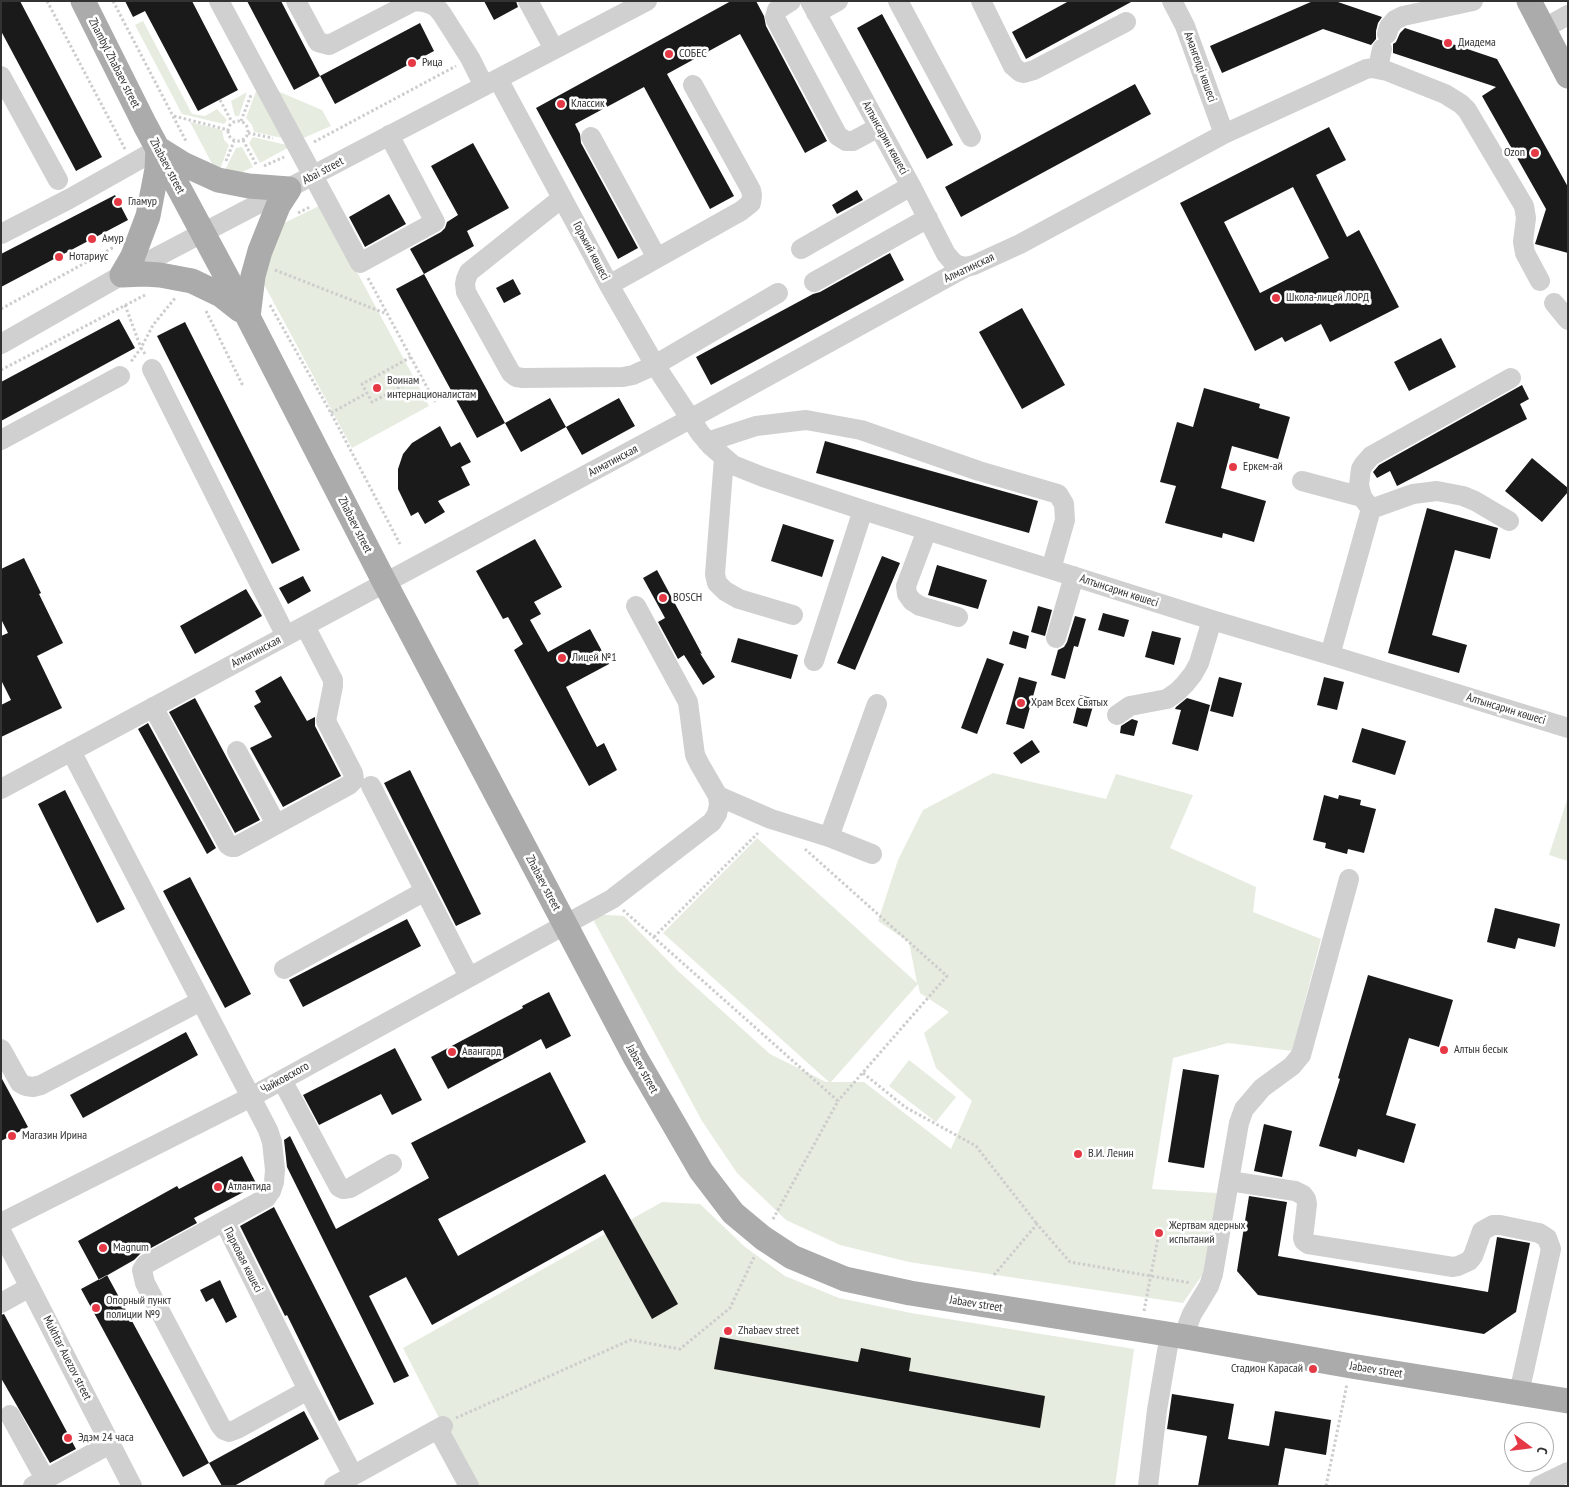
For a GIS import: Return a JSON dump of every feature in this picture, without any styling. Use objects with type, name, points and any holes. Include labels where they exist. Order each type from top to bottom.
[{"type":"main road","name":"Zhambyl Zhabaev street","points":[[83,1],[145,125]]},
{"type":"main road","points":[[1529,1],[1568,76]]},
{"type":"main road","name":"Zhabaev street","points":[[145,125],[248,317],[385,583],[565,924]]},
{"type":"main road","points":[[122,275],[133,256],[143,231],[152,199],[158,149],[183,164],[218,180],[249,186],[289,189],[278,206],[267,230],[254,276],[248,317]]},
{"type":"main road","points":[[122,275],[144,274],[192,281],[221,295],[248,317]]},
{"type":"main road","name":"Jabaev street","points":[[565,924],[636,1057],[701,1171],[733,1213],[763,1238],[792,1257],[845,1279],[910,1293],[1568,1401]]},
{"type":"street","points":[[219,1],[360,263],[435,222],[389,135]]},
{"type":"street","name":"Горький көшесі","points":[[296,1],[318,42],[329,45],[414,1],[424,2],[438,9],[470,58],[491,83],[562,198],[655,366],[690,419]]},
{"type":"street","points":[[528,1],[554,49]]},
{"type":"street","name":"Abai street","points":[[1,344],[122,275],[647,1]]},
{"type":"street","points":[[791,1],[777,10],[776,20],[838,136],[846,141],[853,141],[879,127]]},
{"type":"street","points":[[813,7],[838,1]]},
{"type":"street","points":[[898,1],[971,137]]},
{"type":"street","points":[[981,1],[1013,66],[1024,73],[1034,70],[1126,22]]},
{"type":"street","name":"Амангелді көшесі","points":[[1172,1],[1185,26],[1224,134]]},
{"type":"street","points":[[1473,1],[1403,16],[1395,20],[1389,27],[1382,50],[1467,110],[1524,206],[1526,218],[1523,242],[1524,253],[1540,280]]},
{"type":"street","name":"Алтынсарин көшесі","points":[[813,7],[946,254],[957,265],[966,267]]},
{"type":"street","points":[[1543,29],[1568,15]]},
{"type":"street","name":"Алматинская","points":[[1,789],[690,419],[966,267],[1020,244],[1224,134],[1366,69],[1382,50]]},
{"type":"street","points":[[1,76],[58,180]]},
{"type":"street","points":[[609,285],[741,211],[751,203],[751,190],[693,85]]},
{"type":"street","points":[[591,137],[656,258]]},
{"type":"street","points":[[1,234],[69,200],[158,149]]},
{"type":"street","points":[[801,249],[911,186]]},
{"type":"street","points":[[562,198],[469,272],[466,279],[466,292],[511,373],[516,377],[623,377],[639,373],[655,366],[778,293]]},
{"type":"street","points":[[814,282],[928,218]]},
{"type":"street","points":[[1554,303],[1568,320]]},
{"type":"street","points":[[152,369],[286,636]]},
{"type":"street","points":[[1,440],[120,376]]},
{"type":"street","points":[[1330,655],[1367,503],[1359,485],[1360,473],[1364,464],[1371,456],[1510,378]]},
{"type":"street","name":"Алтынсарин көшесі","points":[[690,419],[708,442],[724,458],[763,477],[1212,620],[1568,728]]},
{"type":"street","points":[[708,442],[756,426],[806,420],[861,430],[979,471],[1058,494],[1064,504],[1065,520],[1051,569]]},
{"type":"street","points":[[724,458],[715,574],[718,583],[725,591],[739,599],[793,616]]},
{"type":"street","points":[[1302,481],[1367,503],[1412,494],[1444,492],[1475,501],[1509,521]]},
{"type":"street","points":[[814,660],[863,510]]},
{"type":"street","points":[[927,530],[906,586],[906,594],[920,606],[958,617]]},
{"type":"street","points":[[1056,638],[1074,576]]},
{"type":"street","points":[[636,606],[688,702],[695,755],[718,796],[771,819],[829,837],[872,854]]},
{"type":"street","points":[[1116,715],[1130,706],[1167,699],[1177,692],[1193,674],[1199,663],[1212,620]]},
{"type":"street","points":[[153,707],[229,847],[235,847],[354,780],[353,774],[326,721],[333,680],[305,626]]},
{"type":"street","points":[[829,837],[877,704]]},
{"type":"street","name":"Парковая көшесі","points":[[72,751],[268,1130],[272,1142],[275,1170],[271,1191],[266,1198],[224,1221],[308,1390],[353,1475]]},
{"type":"street","points":[[237,751],[276,824]]},
{"type":"street","points":[[371,786],[469,977]]},
{"type":"street","name":"Чайковского","points":[[1,1224],[251,1097],[612,899],[712,822],[719,806],[718,796]]},
{"type":"street","points":[[1148,1486],[1157,1410],[1178,1336],[1188,1324],[1192,1314],[1210,1286],[1239,1123],[1244,1109],[1262,1088],[1292,1066],[1301,1055],[1349,879]]},
{"type":"street","points":[[284,969],[425,891]]},
{"type":"street","points":[[1,1049],[20,1083],[34,1087],[201,1001]]},
{"type":"street","points":[[282,1080],[339,1187],[343,1189],[350,1188],[392,1164]]},
{"type":"street","points":[[1229,1181],[1295,1191],[1303,1195],[1307,1204],[1303,1238],[1308,1244],[1452,1267],[1469,1261],[1473,1256],[1479,1236],[1486,1227],[1500,1225],[1539,1232],[1544,1235],[1550,1243],[1551,1249],[1519,1393]]},
{"type":"street","points":[[224,1221],[146,1264],[142,1270],[145,1284],[220,1426],[224,1430],[229,1432],[237,1429],[308,1390]]},
{"type":"street","name":"Mukhtar Auezov street","points":[[1,1231],[132,1486]]},
{"type":"street","points":[[1,1304],[30,1287]]},
{"type":"street","points":[[10,1415],[39,1482],[110,1444]]},
{"type":"street","points":[[334,1486],[441,1428],[469,1486]]},
{"type":"street","points":[[1539,1486],[1568,1472]]},
{"type":"path","points":[[47,1],[133,164]]},
{"type":"path","points":[[113,1],[190,148]]},
{"type":"path","points":[[243,140],[258,169],[299,150],[470,58]]},
{"type":"path","points":[[220,100],[232,122]]},
{"type":"path","points":[[174,116],[228,130]]},
{"type":"path","points":[[232,122],[241,121],[247,126],[247,136],[243,140],[234,141]]},
{"type":"path","points":[[232,122],[228,130],[229,136],[234,141]]},
{"type":"path","points":[[224,165],[234,141]]},
{"type":"path","points":[[292,216],[325,199]]},
{"type":"path","points":[[1,309],[143,231]]},
{"type":"path","points":[[257,263],[387,314]]},
{"type":"path","points":[[360,263],[435,402]]},
{"type":"path","points":[[120,376],[142,348],[153,324],[174,301],[183,286],[178,278]]},
{"type":"path","points":[[1,370],[151,292]]},
{"type":"path","points":[[268,302],[331,413],[400,544]]},
{"type":"path","points":[[125,305],[152,369]]},
{"type":"path","points":[[204,307],[243,386]]},
{"type":"path","points":[[411,357],[362,384],[372,402],[421,376]]},
{"type":"path","points":[[331,413],[367,393]]},
{"type":"path","points":[[654,937],[771,819]]},
{"type":"path","points":[[441,1428],[458,1418],[630,1340],[680,1349],[730,1308],[763,1238],[838,1101],[947,976],[800,845]]},
{"type":"path","points":[[612,899],[838,1101]]},
{"type":"path","points":[[863,1073],[905,1108],[976,1146],[1036,1224],[1070,1262],[1210,1286]]},
{"type":"path","points":[[994,1275],[1036,1224]]},
{"type":"path","points":[[1140,1330],[1159,1233]]},
{"type":"path","points":[[1326,1486],[1351,1366]]},
{"type":"shaded area","points":[[143,21],[192,114],[205,116],[217,109],[227,120],[224,124],[182,114],[135,25]]},
{"type":"shaded area","points":[[258,86],[287,139],[254,132],[252,125],[246,118]]},
{"type":"shaded area","points":[[275,90],[322,110],[331,126],[299,140]]},
{"type":"shaded area","points":[[247,92],[239,116],[235,116],[231,101]]},
{"type":"shaded area","points":[[190,122],[222,130],[224,140],[229,145],[218,175]]},
{"type":"shaded area","points":[[253,137],[291,146],[260,163],[249,143]]},
{"type":"shaded area","points":[[242,147],[253,167],[230,178],[222,176],[236,148]]},
{"type":"shaded area","points":[[321,205],[429,406],[352,448],[260,277],[276,227]]},
{"type":"shaded area","points":[[993,773],[1106,799],[1116,774],[1193,795],[1170,848],[1256,887],[1253,912],[1321,939],[1292,1051],[1228,1043],[1173,1058],[1152,1189],[1217,1193],[1207,1268],[1183,1303],[909,1262],[840,1245],[786,1220],[737,1173],[702,1121],[590,914],[624,916],[678,971],[770,1054],[829,1082],[663,933],[757,838],[917,983],[909,942],[878,921],[898,860],[923,810]],"holes":[[[918,984],[920,993],[949,1012],[924,1033],[936,1068],[972,1101],[951,1149],[864,1082],[831,1082]]]},
{"type":"shaded area","points":[[1568,797],[1568,861],[1549,855]]},
{"type":"shaded area","points":[[909,1060],[956,1097],[936,1122],[889,1086]]},
{"type":"shaded area","name":"Zhabaev street","points":[[662,1202],[700,1204],[745,1247],[785,1276],[839,1298],[911,1313],[1134,1349],[1115,1486],[474,1486],[403,1348]]},
{"type":"building","points":[[1,1],[20,1],[102,157],[76,171],[1,31]]},
{"type":"building","points":[[125,1],[192,1],[238,90],[198,111],[145,11],[133,17]]},
{"type":"building","points":[[247,1],[281,1],[320,76],[294,90]]},
{"type":"building","points":[[484,1],[516,1],[518,7],[494,20]]},
{"type":"building","points":[[731,1],[756,1],[764,16],[766,26],[827,141],[805,153],[740,34],[667,74],[734,196],[710,209],[644,87],[575,124],[580,134],[581,143],[638,248],[618,259],[536,108]]},
{"type":"building","points":[[1069,1],[1133,1],[1026,59],[1012,32]]},
{"type":"building","points":[[1313,1],[1335,1],[1382,17],[1378,23],[1376,39],[1371,45],[1323,29],[1222,73],[1210,46]]},
{"type":"building","points":[[882,14],[953,145],[927,159],[857,28]]},
{"type":"building","points":[[420,23],[434,51],[335,104],[320,76]]},
{"type":"building","points":[[1405,28],[1497,59],[1568,187],[1568,253],[1535,244],[1546,209],[1482,96],[1496,87],[1393,53],[1393,44]]},
{"type":"building","points":[[1135,84],[1151,114],[961,217],[945,187]]},
{"type":"building","points":[[1329,127],[1346,160],[1316,175],[1347,237],[1359,230],[1399,307],[1330,342],[1321,324],[1285,342],[1282,337],[1255,351],[1180,203]],"holes":[[[1293,187],[1329,258],[1260,293],[1224,222]]]},
{"type":"building","points":[[473,143],[509,208],[467,231],[474,246],[424,274],[410,249],[441,232],[447,222],[458,215],[431,166]]},
{"type":"building","points":[[857,190],[863,200],[837,214],[832,205]]},
{"type":"building","points":[[389,194],[406,224],[365,247],[349,217]]},
{"type":"building","points":[[115,195],[128,220],[1,287],[1,254]]},
{"type":"building","points":[[890,253],[904,280],[711,385],[696,357]]},
{"type":"building","points":[[424,274],[505,423],[477,438],[396,289]]},
{"type":"building","points":[[513,279],[521,294],[504,303],[496,288]]},
{"type":"building","points":[[1022,308],[1065,385],[1022,409],[979,332]]},
{"type":"building","points":[[119,319],[135,348],[1,421],[1,382]]},
{"type":"building","points":[[185,322],[300,550],[272,564],[157,336]]},
{"type":"building","points":[[1441,338],[1456,367],[1409,391],[1394,362]]},
{"type":"building","points":[[1522,385],[1529,399],[1520,404],[1527,419],[1397,486],[1390,471],[1377,478],[1373,472],[1379,465]]},
{"type":"building","points":[[1204,388],[1260,404],[1259,408],[1290,417],[1278,459],[1232,446],[1221,488],[1266,501],[1254,542],[1223,533],[1222,538],[1165,523],[1176,486],[1160,482],[1177,422],[1193,427]]},
{"type":"building","points":[[550,398],[566,427],[521,452],[505,423]]},
{"type":"building","points":[[619,398],[635,426],[582,455],[566,427]]},
{"type":"building","points":[[440,426],[451,447],[460,442],[471,462],[461,467],[470,485],[438,501],[445,512],[425,524],[418,512],[411,516],[398,489],[398,469],[403,454],[412,443]]},
{"type":"building","points":[[825,441],[1038,501],[1029,533],[816,473]]},
{"type":"building","points":[[1532,458],[1568,488],[1568,492],[1542,522],[1505,491]]},
{"type":"building","points":[[1427,508],[1498,528],[1490,559],[1455,550],[1432,635],[1467,645],[1459,673],[1388,653]]},
{"type":"building","points":[[783,524],[834,540],[822,577],[771,561]]},
{"type":"building","name":"Лицей №1","points":[[535,539],[562,587],[534,602],[541,614],[530,620],[548,652],[590,629],[609,664],[566,687],[597,747],[604,743],[617,770],[589,786],[514,650],[523,644],[508,617],[503,619],[476,571]]},
{"type":"building","points":[[882,556],[900,563],[855,670],[837,663]]},
{"type":"building","points":[[24,558],[63,643],[37,656],[62,708],[1,737],[1,705],[11,700],[1,680],[1,636],[8,633],[1,619],[1,569]]},
{"type":"building","points":[[937,565],[987,580],[978,609],[928,595]]},
{"type":"building","name":"BOSCH","points":[[657,570],[702,654],[700,653],[715,677],[703,685],[684,655],[678,659],[658,622],[665,618],[643,578]]},
{"type":"building","points":[[303,576],[311,591],[288,604],[279,588]]},
{"type":"building","points":[[246,589],[262,616],[195,654],[180,626]]},
{"type":"building","points":[[1038,606],[1052,610],[1045,636],[1031,632]]},
{"type":"building","points":[[1103,613],[1129,620],[1124,637],[1098,630]]},
{"type":"building","points":[[1075,616],[1086,619],[1078,647],[1074,646],[1065,679],[1051,675],[1058,650],[1064,647],[1067,642]]},
{"type":"building","points":[[1013,631],[1029,636],[1026,649],[1009,644]]},
{"type":"building","points":[[1152,631],[1181,638],[1174,665],[1145,657]]},
{"type":"building","points":[[738,638],[798,655],[791,679],[731,662]]},
{"type":"building","points":[[987,658],[1004,664],[977,734],[961,728]]},
{"type":"building","points":[[281,676],[307,721],[315,717],[315,726],[341,776],[283,807],[250,748],[272,737],[254,706],[261,702],[255,691]]},
{"type":"building","name":"Храм Всех Святых","points":[[1019,677],[1037,682],[1024,729],[1006,724]]},
{"type":"building","points":[[1219,677],[1242,683],[1233,717],[1210,711]]},
{"type":"building","points":[[1324,677],[1344,682],[1337,710],[1317,705]]},
{"type":"building","points":[[1080,695],[1095,699],[1087,727],[1073,723]]},
{"type":"building","points":[[195,698],[260,820],[235,833],[169,712]]},
{"type":"building","points":[[1187,698],[1210,705],[1198,751],[1172,744],[1181,710],[1175,709]]},
{"type":"building","points":[[1132,719],[1138,721],[1134,736],[1120,733],[1121,726]]},
{"type":"building","points":[[148,723],[216,848],[207,854],[138,729]]},
{"type":"building","points":[[1362,728],[1406,741],[1395,775],[1352,762]]},
{"type":"building","points":[[1032,740],[1040,752],[1021,764],[1013,753]]},
{"type":"building","points":[[410,770],[481,914],[456,926],[384,783]]},
{"type":"building","points":[[65,790],[125,909],[97,923],[38,804]]},
{"type":"building","points":[[1324,795],[1338,799],[1339,795],[1361,800],[1360,805],[1376,809],[1364,853],[1348,849],[1347,854],[1325,848],[1326,843],[1313,840]]},
{"type":"building","points":[[190,877],[251,994],[225,1008],[163,891]]},
{"type":"building","points":[[1495,908],[1560,924],[1555,947],[1518,938],[1515,949],[1487,942]]},
{"type":"building","points":[[407,919],[421,946],[303,1007],[289,980]]},
{"type":"building","points":[[1368,975],[1453,1000],[1439,1047],[1409,1038],[1386,1115],[1416,1124],[1404,1163],[1358,1149],[1356,1157],[1319,1146],[1340,1079],[1338,1078]]},
{"type":"building","points":[[549,992],[571,1036],[546,1049],[541,1039],[448,1089],[431,1057]]},
{"type":"building","points":[[186,1032],[198,1055],[83,1118],[70,1095]]},
{"type":"building","points":[[395,1048],[422,1100],[392,1115],[381,1094],[319,1125],[303,1095]]},
{"type":"building","points":[[1183,1069],[1219,1075],[1204,1168],[1168,1162]]},
{"type":"building","points":[[550,1072],[586,1142],[438,1219],[458,1256],[605,1174],[678,1304],[652,1319],[603,1230],[432,1325],[406,1277],[369,1296],[409,1376],[394,1383],[287,1167],[284,1140],[290,1136],[336,1229],[429,1178],[411,1143]]},
{"type":"building","points":[[1,1077],[28,1127],[1,1141]]},
{"type":"building","points":[[1264,1124],[1292,1131],[1282,1177],[1254,1171]]},
{"type":"building","points":[[242,1156],[257,1185],[194,1218],[197,1223],[140,1254],[134,1260],[99,1280],[78,1241],[177,1186],[179,1189]]},
{"type":"building","points":[[1249,1196],[1287,1202],[1278,1256],[1488,1292],[1497,1237],[1530,1243],[1516,1312],[1484,1334],[1258,1295],[1237,1271]]},
{"type":"building","points":[[274,1207],[374,1404],[339,1421],[287,1315],[285,1316],[240,1226]]},
{"type":"building","points":[[107,1275],[209,1463],[183,1477],[81,1289]]},
{"type":"building","points":[[220,1280],[237,1317],[226,1323],[213,1298],[206,1302],[200,1290]]},
{"type":"building","points":[[4,1314],[76,1449],[50,1463],[1,1378],[1,1315]]},
{"type":"building","name":"Zhabaev street","points":[[720,1337],[858,1362],[861,1348],[911,1358],[909,1371],[1045,1396],[1040,1428],[714,1369]]},
{"type":"building","points":[[1172,1394],[1234,1404],[1228,1439],[1269,1446],[1275,1411],[1331,1420],[1326,1455],[1285,1448],[1278,1486],[1198,1486],[1207,1436],[1167,1429]]},
{"type":"building","points":[[304,1411],[319,1439],[234,1486],[222,1486],[209,1463]]},
{"type":"place","name":"Диадема","points":[[1448,43]]},
{"type":"place","name":"СОБЕС","points":[[669,54]]},
{"type":"place","name":"Рица","points":[[412,63]]},
{"type":"place","name":"Классик","points":[[561,104]]},
{"type":"place","name":"Ozon","points":[[1535,153]]},
{"type":"place","name":"Гламур","points":[[118,202]]},
{"type":"place","name":"Амур","points":[[92,239]]},
{"type":"place","name":"Нотариус","points":[[59,257]]},
{"type":"place","name":"Школа-лицей ЛОРД","points":[[1276,298]]},
{"type":"place","name":"Воинам интернационалистам","points":[[377,388]]},
{"type":"place","name":"Еркем-ай","points":[[1233,467]]},
{"type":"place","name":"BOSCH","points":[[663,598]]},
{"type":"place","name":"Лицей №1","points":[[562,658]]},
{"type":"place","name":"Храм Всех Святых","points":[[1021,703]]},
{"type":"place","name":"Алтын бесык","points":[[1444,1050]]},
{"type":"place","name":"Авангард","points":[[452,1052]]},
{"type":"place","name":"Магазин Ирина","points":[[12,1136]]},
{"type":"place","name":"В.И. Ленин","points":[[1078,1154]]},
{"type":"place","name":"Атлантида","points":[[218,1187]]},
{"type":"place","name":"Жертвам ядерных испытаний","points":[[1159,1233]]},
{"type":"place","name":"Magnum","points":[[103,1248]]},
{"type":"place","name":"Опорный пункт полиции №9","points":[[96,1308]]},
{"type":"place","name":"Zhabaev street","points":[[728,1331]]},
{"type":"place","name":"Стадион Карасай","points":[[1313,1369]]},
{"type":"place","name":"Эдэм 24 часа","points":[[68,1438]]}]
